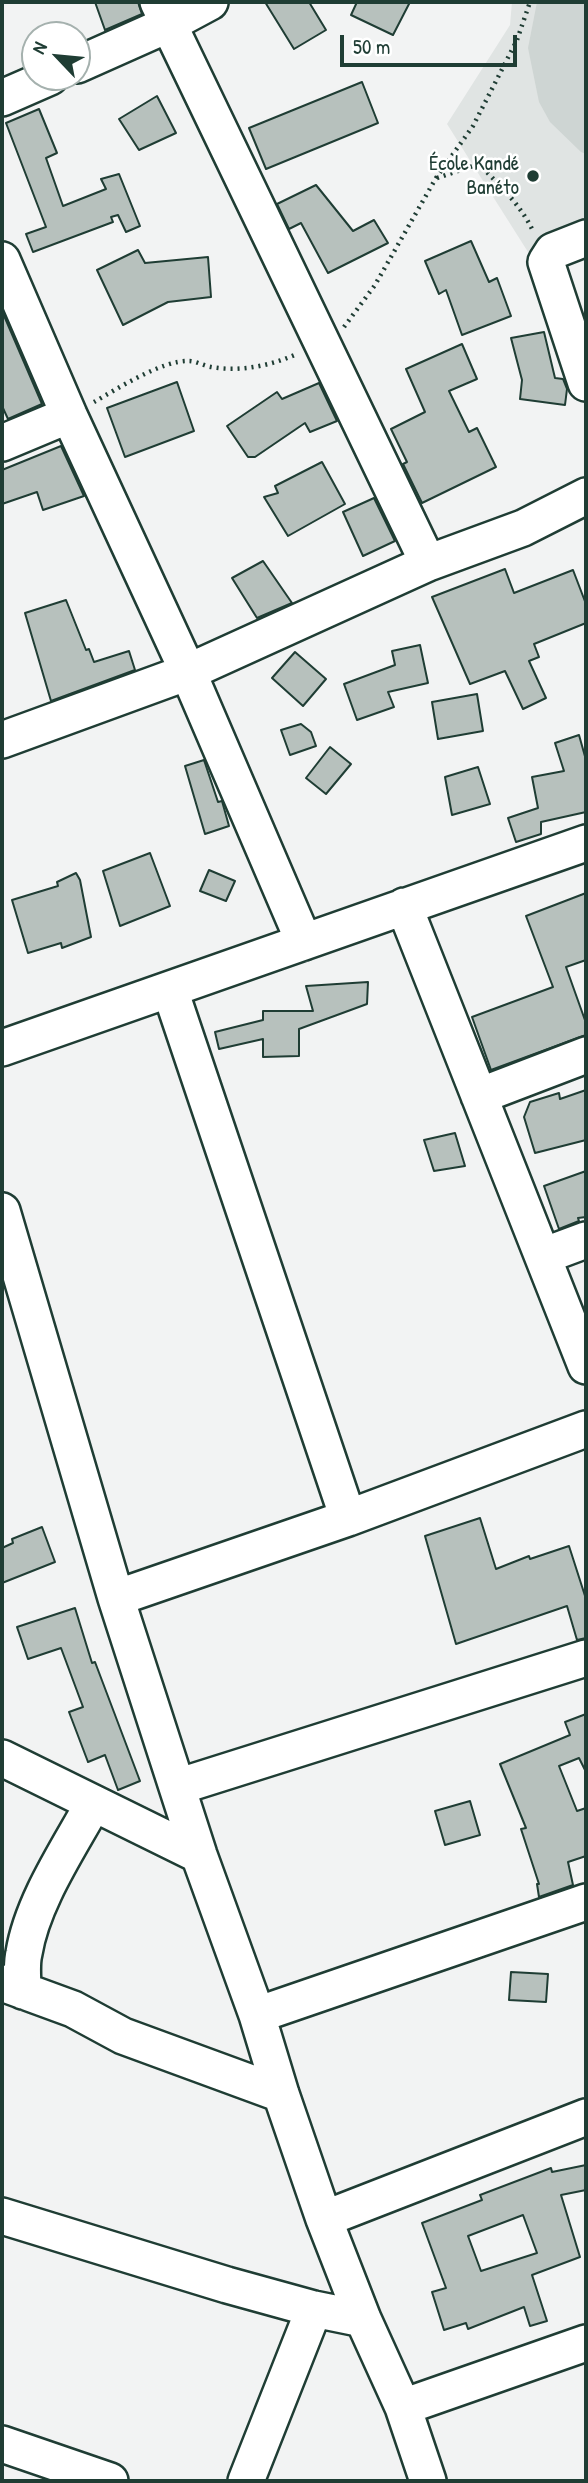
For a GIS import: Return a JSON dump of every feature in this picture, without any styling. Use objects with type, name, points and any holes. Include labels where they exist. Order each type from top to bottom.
[{"type":"street","points":[[91,57],[164,13],[211,2]]},
{"type":"street","points":[[164,13],[429,563]]},
{"type":"street","points":[[2,98],[21,90]]},
{"type":"street","points":[[586,237],[553,251],[546,260],[586,383]]},
{"type":"street","points":[[2,260],[69,415],[188,672],[304,942]]},
{"type":"street","points":[[2,443],[69,415]]},
{"type":"street","points":[[2,740],[188,672],[429,563],[523,527],[586,496]]},
{"type":"street","points":[[2,1048],[586,844]]},
{"type":"street","points":[[404,906],[586,1366]]},
{"type":"street","points":[[170,990],[348,1518]]},
{"type":"street","points":[[479,1096],[586,1055]]},
{"type":"street","points":[[2,1212],[12,1289],[177,1787],[257,2015],[324,2219],[363,2319],[402,2407],[428,2481]]},
{"type":"street","points":[[543,1256],[586,1240]]},
{"type":"street","points":[[116,1598],[348,1518],[586,1429]]},
{"type":"street","points":[[177,1787],[586,1658]]},
{"type":"street","points":[[2,1759],[200,1854]]},
{"type":"street","points":[[93,1804],[54,1876],[29,1933],[13,1987],[73,2009],[123,2036],[281,2094]]},
{"type":"street","points":[[257,2015],[586,1902]]},
{"type":"street","points":[[324,2219],[586,2117]]},
{"type":"street","points":[[2,2216],[151,2263],[314,2309],[363,2319]]},
{"type":"street","points":[[246,2481],[314,2309]]},
{"type":"street","points":[[402,2407],[586,2343]]},
{"type":"street","points":[[2,2444],[110,2481]]},
{"type":"path","points":[[69,415],[164,366],[189,361],[211,367],[244,368],[278,363],[321,343],[346,326],[375,285],[436,178],[473,126],[517,40],[530,2]]},
{"type":"path","points":[[436,178],[479,164],[510,196],[528,220],[546,260]]},
{"type":"shaded area","name":"École Kandé Banéto","points":[[512,2],[586,2],[586,229],[528,252],[447,124],[510,25]]},
{"type":"shaded area","points":[[537,2],[586,2],[586,154],[550,122],[539,102],[528,48]]},
{"type":"building","points":[[95,2],[138,2],[142,14],[105,30]]},
{"type":"building","points":[[265,2],[309,2],[326,30],[294,49]]},
{"type":"building","points":[[357,2],[410,2],[393,35],[351,15]]},
{"type":"building","points":[[362,82],[378,123],[266,169],[249,128]]},
{"type":"building","points":[[157,96],[176,133],[139,150],[119,119]]},
{"type":"building","points":[[39,109],[57,153],[46,158],[63,206],[106,189],[101,179],[119,174],[140,226],[126,232],[118,215],[111,217],[113,222],[33,252],[26,234],[46,227],[6,123]]},
{"type":"building","points":[[316,185],[353,231],[374,220],[388,243],[328,273],[301,223],[289,229],[277,204]]},
{"type":"building","points":[[471,241],[489,282],[497,278],[511,316],[462,335],[446,290],[439,294],[425,261]]},
{"type":"building","points":[[138,250],[145,263],[208,257],[211,297],[168,302],[123,325],[97,270]]},
{"type":"building","points":[[2,311],[42,404],[8,419],[2,406]]},
{"type":"building","points":[[544,332],[555,378],[563,379],[567,389],[565,405],[520,399],[522,380],[511,338]]},
{"type":"building","points":[[462,344],[477,379],[449,391],[469,432],[477,428],[496,467],[422,503],[403,464],[407,462],[391,429],[425,412],[406,369]]},
{"type":"building","points":[[177,382],[194,431],[125,457],[107,408]]},
{"type":"building","points":[[319,383],[337,421],[310,432],[305,423],[255,457],[248,457],[227,426],[277,392],[282,399]]},
{"type":"building","points":[[61,446],[84,496],[43,510],[37,492],[2,504],[2,470]]},
{"type":"building","points":[[322,462],[345,504],[288,536],[264,497],[278,493],[275,486]]},
{"type":"building","points":[[374,498],[395,541],[363,556],[343,512]]},
{"type":"building","points":[[263,561],[292,603],[257,618],[232,578]]},
{"type":"building","points":[[505,569],[514,593],[573,570],[586,604],[586,623],[534,644],[539,657],[529,661],[546,698],[523,709],[505,671],[470,684],[432,597]]},
{"type":"building","points":[[66,600],[86,650],[89,649],[94,662],[129,651],[135,670],[51,701],[25,613]]},
{"type":"building","points":[[420,645],[428,683],[388,692],[394,707],[357,720],[344,684],[395,665],[392,651]]},
{"type":"building","points":[[295,652],[326,679],[303,706],[272,678]]},
{"type":"building","points":[[477,694],[483,731],[438,739],[432,702]]},
{"type":"building","points":[[301,724],[311,732],[316,746],[290,755],[281,730]]},
{"type":"building","points":[[579,735],[586,760],[586,812],[541,822],[541,834],[516,842],[508,818],[538,808],[532,777],[564,771],[555,743]]},
{"type":"building","points":[[330,747],[351,764],[326,794],[306,778]]},
{"type":"building","points":[[204,760],[218,802],[222,801],[229,826],[205,834],[185,766]]},
{"type":"building","points":[[478,767],[490,804],[452,815],[445,777]]},
{"type":"building","points":[[150,853],[170,906],[120,926],[103,871]]},
{"type":"building","points":[[209,870],[235,881],[226,901],[200,891]]},
{"type":"building","points":[[76,873],[80,880],[91,937],[62,948],[61,943],[28,953],[12,900],[58,886],[57,882]]},
{"type":"building","points":[[586,893],[586,960],[566,967],[586,1023],[586,1035],[491,1070],[472,1017],[553,987],[526,916]]},
{"type":"building","points":[[368,982],[367,1004],[299,1029],[299,1056],[263,1057],[263,1039],[219,1049],[215,1032],[263,1020],[263,1011],[313,1011],[306,986]]},
{"type":"building","points":[[586,1090],[586,1140],[535,1153],[524,1117],[530,1102],[559,1093],[560,1099]]},
{"type":"building","points":[[455,1133],[465,1166],[434,1171],[424,1140]]},
{"type":"building","points":[[586,1171],[586,1217],[578,1218],[579,1221],[559,1229],[544,1186]]},
{"type":"building","points":[[480,1518],[496,1569],[529,1556],[530,1559],[569,1546],[586,1599],[586,1638],[577,1640],[567,1606],[456,1644],[425,1536]]},
{"type":"building","points":[[42,1527],[55,1562],[2,1583],[2,1548],[13,1543],[12,1539]]},
{"type":"building","points":[[75,1608],[92,1663],[95,1662],[140,1781],[118,1790],[105,1755],[88,1762],[69,1712],[83,1707],[61,1648],[28,1659],[17,1627]]},
{"type":"building","points":[[586,1714],[586,1772],[579,1758],[559,1766],[577,1811],[586,1808],[586,1856],[568,1862],[573,1885],[539,1897],[539,1884],[521,1829],[526,1828],[500,1764],[570,1735],[565,1722]]},
{"type":"building","points":[[470,1801],[480,1835],[445,1845],[435,1811]]},
{"type":"building","points":[[511,1972],[548,1974],[546,2002],[509,2000]]},
{"type":"building","points":[[586,2165],[586,2190],[561,2195],[580,2257],[532,2275],[547,2321],[530,2326],[524,2307],[468,2329],[466,2323],[444,2330],[432,2292],[446,2288],[422,2223],[482,2200],[480,2195],[551,2168],[552,2172]],"holes":[[[523,2215],[537,2253],[481,2271],[468,2236]]]},
{"type":"place","name":"École Kandé Banéto","points":[[533,176]]}]
